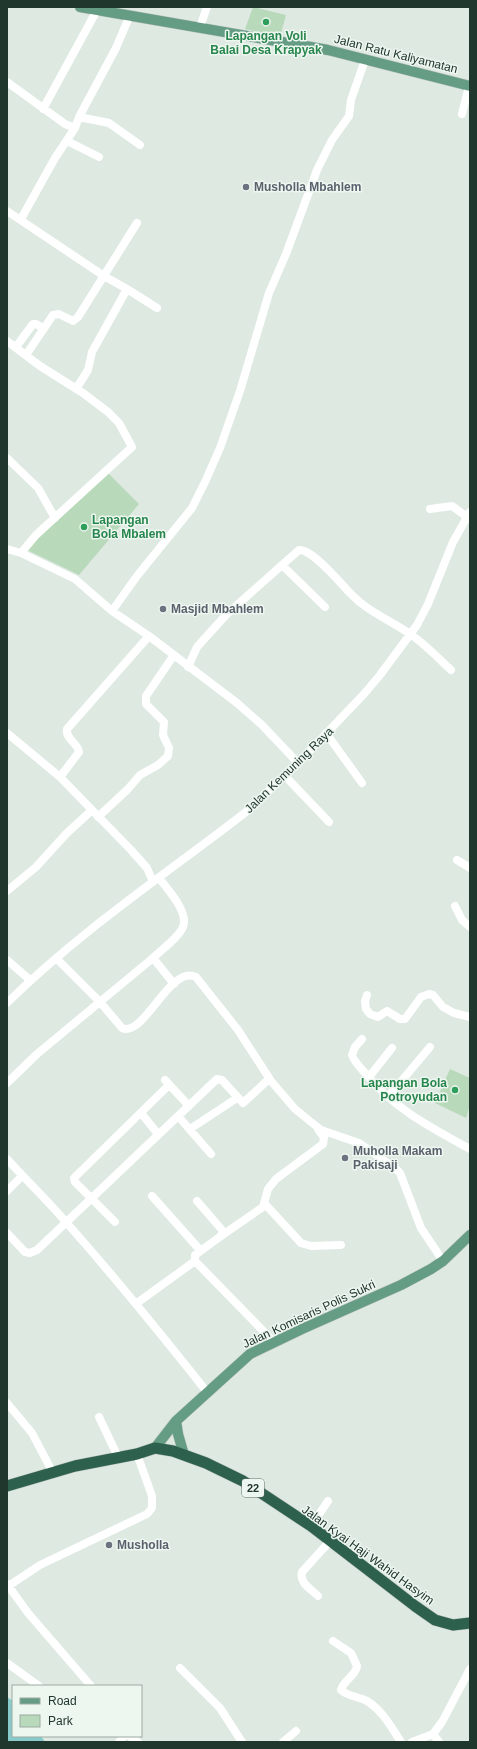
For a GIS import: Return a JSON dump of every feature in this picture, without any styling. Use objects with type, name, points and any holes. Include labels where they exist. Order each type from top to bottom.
[{"type":"highway","points":[[7,1486],[75,1466],[137,1454],[155,1448]]},
{"type":"highway","name":"Jalan Kyai Haji Wahid Hasyim","points":[[155,1448],[184,1455],[206,1463],[243,1481],[311,1526],[435,1620],[453,1625],[470,1623]]},
{"type":"main road","name":"Jalan Ratu Kaliyamatan","points":[[80,7],[97,10],[130,12],[200,27],[328,50],[470,86]]},
{"type":"main road","name":"Jalan Komisaris Polis Sukri","points":[[155,1448],[176,1421],[250,1354],[401,1285],[442,1261],[470,1235]]},
{"type":"main road","points":[[176,1421],[184,1455]]},
{"type":"street","points":[[200,27],[207,7]]},
{"type":"street","points":[[43,109],[97,10]]},
{"type":"street","points":[[21,219],[55,158],[75,128],[79,117],[116,48],[130,12]]},
{"type":"street","points":[[112,611],[141,571],[192,508],[200,493],[220,448],[240,391],[269,293],[286,254],[317,170],[332,140],[349,116],[351,100],[365,60]]},
{"type":"street","points":[[7,82],[65,124],[75,128]]},
{"type":"street","points":[[462,114],[470,86]]},
{"type":"street","points":[[79,117],[109,122],[140,145]]},
{"type":"street","points":[[67,141],[99,157]]},
{"type":"street","points":[[7,211],[21,219],[48,240],[157,308]]},
{"type":"street","points":[[26,355],[50,317],[56,314],[69,320],[76,320],[137,223]]},
{"type":"street","points":[[76,389],[88,370],[92,352],[128,289]]},
{"type":"street","points":[[16,348],[32,324],[36,324],[43,328]]},
{"type":"street","points":[[7,341],[40,366],[100,405],[114,417],[123,429],[132,448],[36,535],[21,553]]},
{"type":"street","points":[[7,458],[38,488],[55,518]]},
{"type":"street","points":[[430,509],[450,505],[458,508],[469,516]]},
{"type":"street","name":"Jalan Kemuning Raya","points":[[7,1003],[30,980],[56,958],[246,812],[298,763],[368,689],[417,624],[428,604],[453,542],[469,516]]},
{"type":"street","points":[[7,549],[21,553],[66,574],[82,584],[112,611],[149,636],[203,677],[262,725],[298,763]]},
{"type":"street","points":[[188,667],[197,647],[226,615],[299,550],[306,551],[317,559],[354,597],[378,616],[410,634],[451,670]]},
{"type":"street","points":[[282,565],[326,607]]},
{"type":"street","points":[[60,776],[79,752],[78,748],[67,735],[67,729],[149,636]]},
{"type":"street","points":[[98,817],[128,789],[140,775],[158,765],[168,756],[169,748],[163,735],[164,722],[146,704],[146,696],[174,655]]},
{"type":"street","points":[[7,733],[60,776],[143,864],[181,909],[184,921],[179,933],[153,958],[37,1054],[7,1083]]},
{"type":"street","points":[[326,733],[362,783]]},
{"type":"street","points":[[285,776],[329,822]]},
{"type":"street","points":[[7,891],[36,867],[66,834],[92,810]]},
{"type":"street","points":[[457,860],[470,868]]},
{"type":"street","points":[[455,906],[462,920],[470,927]]},
{"type":"street","points":[[56,958],[100,1002],[125,1030],[132,1029],[174,984],[185,976],[196,977],[238,1030],[269,1079],[295,1109],[315,1126],[324,1138],[323,1144],[276,1179],[268,1189],[265,1204],[244,1221],[200,1250],[195,1256],[196,1261],[274,1342]]},
{"type":"street","points":[[153,958],[174,984]]},
{"type":"street","points":[[7,960],[30,980]]},
{"type":"street","points":[[367,994],[365,1001],[366,1010],[378,1017],[387,1011],[400,1019],[405,1019],[421,996],[429,994],[433,995],[443,1007],[454,1013],[470,1018]]},
{"type":"street","points":[[362,1039],[355,1047],[352,1055],[377,1088],[388,1098],[430,1128],[470,1149]]},
{"type":"street","points":[[388,1098],[430,1046]]},
{"type":"street","points":[[369,1077],[392,1048]]},
{"type":"street","points":[[7,1233],[25,1252],[30,1253],[42,1247],[91,1198],[217,1079],[223,1081],[242,1103],[246,1102],[269,1079]]},
{"type":"street","points":[[115,1222],[75,1182],[74,1178],[141,1113],[167,1082],[189,1106]]},
{"type":"street","points":[[190,1129],[237,1098]]},
{"type":"street","points":[[141,1113],[158,1134]]},
{"type":"street","points":[[178,1116],[210,1154]]},
{"type":"street","points":[[315,1126],[329,1133],[359,1143],[400,1173],[421,1228],[442,1261]]},
{"type":"street","points":[[7,1159],[22,1176],[42,1194],[137,1303],[207,1392]]},
{"type":"street","points":[[7,1191],[22,1176]]},
{"type":"street","points":[[152,1196],[200,1250]]},
{"type":"street","points":[[197,1201],[222,1229],[221,1236]]},
{"type":"street","points":[[265,1204],[301,1243],[311,1246],[341,1245]]},
{"type":"street","points":[[137,1303],[196,1261]]},
{"type":"street","points":[[7,1403],[32,1433],[53,1473]]},
{"type":"street","points":[[99,1417],[118,1457]]},
{"type":"street","points":[[89,1685],[28,1613],[7,1585],[76,1546],[132,1522],[150,1511],[153,1504],[152,1496],[137,1454]]},
{"type":"street","points":[[311,1526],[328,1501]]},
{"type":"street","points":[[318,1596],[302,1581],[301,1576],[302,1572],[330,1541]]},
{"type":"street","points":[[333,1641],[351,1653],[357,1666],[356,1672],[342,1685],[341,1690],[347,1695],[365,1700],[376,1708],[384,1716],[401,1742]]},
{"type":"street","points":[[7,1663],[38,1685]]},
{"type":"street","points":[[180,1668],[220,1708],[241,1742]]},
{"type":"street","points":[[412,1742],[433,1734],[442,1722],[470,1669]]},
{"type":"street","points":[[283,1742],[296,1731]]},
{"type":"street","points":[[433,1734],[439,1742]]},
{"type":"green space","name":"Lapangan Voli Balai Desa Krapyak","points":[[253,7],[286,15],[280,37],[245,29]]},
{"type":"green space","name":"Lapangan Bola Mbalem","points":[[106,471],[139,504],[79,575],[25,549]]},
{"type":"green space","name":"Lapangan Bola Potroyudan","points":[[450,1069],[470,1078],[470,1105],[466,1118],[435,1103]]},
{"type":"water","points":[[7,1697],[12,1700],[12,1737],[42,1737],[45,1742],[7,1742]]},
{"type":"place","name":"Lapangan Voli Balai Desa Krapyak","points":[[266,22]]},
{"type":"place","name":"Musholla Mbahlem","points":[[246,187]]},
{"type":"place","name":"Lapangan Bola Mbalem","points":[[84,527]]},
{"type":"place","name":"Masjid Mbahlem","points":[[163,609]]},
{"type":"place","name":"Lapangan Bola Potroyudan","points":[[455,1090]]},
{"type":"place","name":"Muholla Makam Pakisaji","points":[[345,1158]]},
{"type":"place","name":"Musholla","points":[[109,1545]]}]
